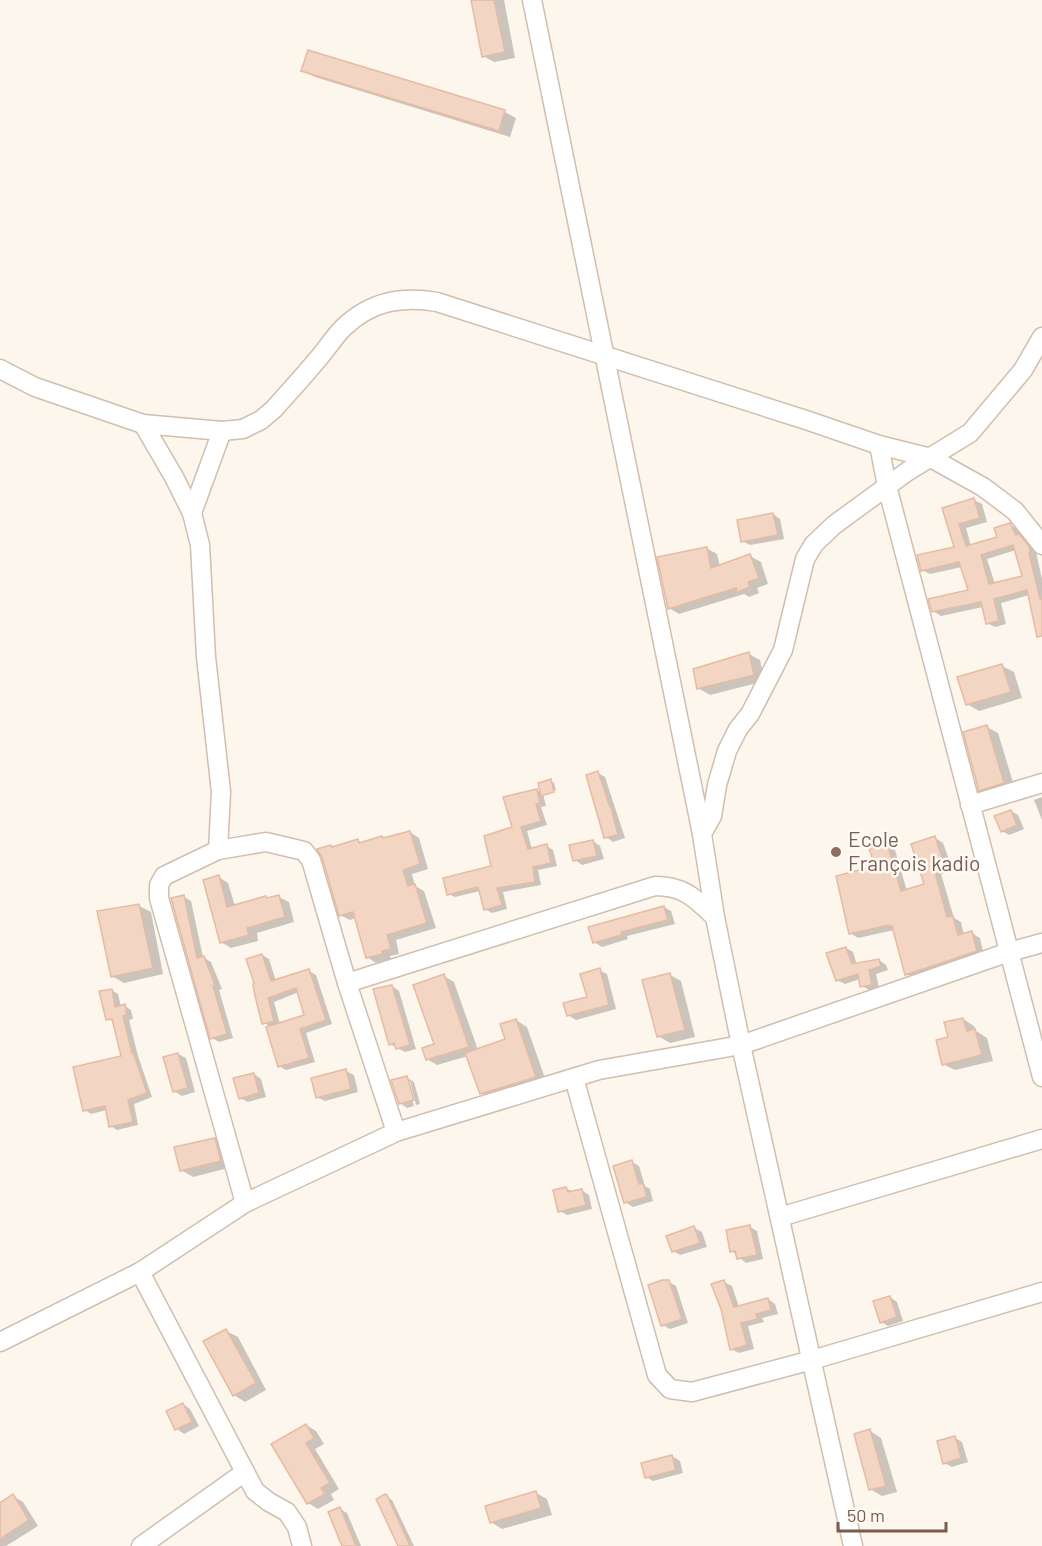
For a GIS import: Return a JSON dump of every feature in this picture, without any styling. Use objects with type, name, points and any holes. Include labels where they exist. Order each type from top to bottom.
[{"type":"street","points":[[532,0],[702,834],[741,1045],[854,1546]]},
{"type":"street","points":[[0,369],[35,387],[143,424],[222,431],[243,429],[261,420],[274,409],[344,328],[372,308],[393,300],[416,298],[437,302],[879,445],[912,452],[931,459],[983,487],[1015,511],[1042,545]]},
{"type":"street","points":[[702,834],[712,816],[717,785],[727,751],[738,729],[750,714],[783,650],[805,559],[814,544],[834,525],[908,471],[970,434],[1023,370],[1042,337]]},
{"type":"street","points":[[143,424],[192,513],[200,544],[206,657],[222,792],[218,850]]},
{"type":"street","points":[[192,513],[222,431]]},
{"type":"street","points":[[879,445],[887,486],[1042,1077]]},
{"type":"street","points":[[970,805],[1042,783]]},
{"type":"street","points":[[245,1203],[159,898],[159,885],[164,876],[218,850],[266,842],[304,851],[311,860],[347,983],[396,1132]]},
{"type":"street","points":[[347,983],[655,886],[672,886],[692,896],[716,917]]},
{"type":"street","points":[[0,1342],[140,1272],[245,1203],[396,1132],[599,1070],[741,1045],[1009,952],[1042,943]]},
{"type":"street","points":[[574,1078],[657,1375],[670,1389],[692,1392],[812,1360],[1042,1292]]},
{"type":"street","points":[[780,1217],[1042,1139]]},
{"type":"street","points":[[140,1272],[255,1491],[287,1512],[297,1527],[302,1546]]},
{"type":"street","points":[[141,1546],[245,1472]]},
{"type":"building","points":[[471,0],[494,0],[505,52],[482,57]]},
{"type":"building","points":[[308,50],[505,110],[499,131],[301,71]]},
{"type":"building","points":[[974,498],[980,518],[959,524],[966,546],[997,537],[994,528],[1010,523],[1016,535],[1019,534],[1029,546],[1040,599],[1042,599],[1042,636],[1037,637],[1027,590],[994,599],[999,621],[986,624],[981,602],[932,612],[928,599],[968,590],[959,562],[921,571],[917,555],[954,547],[942,508]],"holes":[[[1013,545],[1022,576],[989,584],[981,555]]]},
{"type":"building","points":[[773,513],[778,535],[741,542],[737,520]]},
{"type":"building","points":[[707,547],[711,568],[750,554],[759,578],[748,582],[750,587],[737,592],[736,588],[668,609],[657,557]]},
{"type":"building","points":[[749,652],[754,675],[697,689],[693,669]]},
{"type":"building","points":[[1002,664],[1011,692],[966,705],[957,677]]},
{"type":"building","points":[[987,725],[1004,783],[979,791],[963,732]]},
{"type":"building","points":[[598,771],[618,835],[604,838],[586,775]]},
{"type":"building","points":[[551,779],[554,792],[541,796],[538,783]]},
{"type":"building","points":[[537,789],[540,803],[536,804],[541,821],[521,827],[528,849],[547,844],[551,863],[533,867],[535,882],[497,888],[502,905],[484,910],[478,887],[447,895],[443,878],[491,866],[484,836],[512,827],[503,797]]},
{"type":"building","points":[[1011,810],[1017,825],[1001,832],[994,816]]},
{"type":"building","points":[[410,831],[420,864],[403,870],[408,886],[415,884],[427,923],[387,935],[391,949],[382,951],[383,954],[366,958],[353,912],[339,916],[322,857],[317,849],[358,839],[359,843]]},
{"type":"building","points":[[935,836],[943,861],[936,863],[938,868],[934,869],[947,917],[953,916],[958,935],[972,931],[977,951],[905,975],[892,926],[849,934],[836,876],[875,866],[869,849],[887,843],[901,891],[924,884],[911,844]]},
{"type":"building","points":[[593,840],[597,856],[573,861],[569,845]]},
{"type":"building","points":[[219,875],[227,907],[266,896],[267,898],[279,895],[285,917],[247,928],[249,935],[220,943],[203,880]]},
{"type":"building","points":[[184,895],[197,958],[204,956],[215,985],[213,986],[227,1034],[210,1039],[171,898]]},
{"type":"building","points":[[139,904],[153,968],[111,977],[97,911]]},
{"type":"building","points":[[664,906],[668,920],[621,932],[622,935],[593,943],[588,927]]},
{"type":"building","points":[[846,947],[852,964],[879,959],[881,966],[869,970],[872,985],[860,987],[858,974],[836,981],[826,953]]},
{"type":"building","points":[[262,954],[271,981],[309,969],[326,1020],[300,1029],[309,1058],[278,1067],[266,1027],[304,1015],[296,988],[268,998],[274,1021],[262,1024],[254,983],[246,959]]},
{"type":"building","points":[[600,968],[609,1005],[567,1016],[563,1003],[587,997],[580,974]]},
{"type":"building","points":[[670,973],[685,1030],[657,1037],[642,980]]},
{"type":"building","points":[[444,974],[469,1047],[426,1060],[422,1048],[434,1044],[413,985]]},
{"type":"building","points":[[392,985],[410,1045],[396,1049],[394,1043],[389,1045],[373,989]]},
{"type":"building","points":[[112,989],[115,1007],[125,1004],[127,1015],[123,1016],[132,1053],[147,1093],[128,1100],[133,1122],[109,1127],[105,1106],[83,1111],[73,1067],[121,1056],[112,1019],[106,1020],[99,991]]},
{"type":"building","points":[[963,1018],[967,1031],[975,1029],[982,1055],[942,1065],[936,1040],[948,1037],[944,1022]]},
{"type":"building","points":[[516,1019],[536,1077],[480,1094],[465,1053],[505,1039],[500,1024]]},
{"type":"building","points":[[178,1053],[188,1088],[173,1092],[163,1057]]},
{"type":"building","points":[[346,1069],[351,1089],[316,1098],[311,1078]]},
{"type":"building","points":[[254,1073],[259,1093],[239,1099],[233,1078]]},
{"type":"building","points":[[407,1076],[414,1100],[399,1104],[391,1080]]},
{"type":"building","points":[[215,1138],[221,1161],[180,1171],[174,1147]]},
{"type":"building","points":[[632,1160],[639,1184],[643,1183],[647,1197],[624,1203],[613,1166]]},
{"type":"building","points":[[566,1187],[568,1192],[582,1189],[586,1205],[558,1212],[553,1190]]},
{"type":"building","points":[[750,1225],[757,1255],[737,1259],[735,1251],[730,1252],[726,1230]]},
{"type":"building","points":[[694,1226],[700,1243],[672,1252],[666,1236]]},
{"type":"building","points":[[669,1280],[682,1319],[661,1326],[648,1285]]},
{"type":"building","points":[[724,1280],[734,1307],[768,1298],[771,1310],[756,1314],[757,1319],[741,1323],[747,1345],[730,1350],[721,1309],[711,1284]]},
{"type":"building","points":[[890,1296],[897,1317],[880,1323],[873,1301]]},
{"type":"building","points":[[226,1329],[256,1383],[233,1396],[203,1341]]},
{"type":"building","points":[[183,1403],[192,1422],[175,1430],[166,1411]]},
{"type":"building","points":[[306,1424],[314,1438],[306,1443],[330,1483],[321,1488],[325,1494],[307,1504],[271,1444]]},
{"type":"building","points":[[870,1429],[886,1486],[869,1490],[854,1434]]},
{"type":"building","points":[[955,1436],[961,1458],[943,1464],[937,1441]]},
{"type":"building","points":[[672,1455],[676,1470],[645,1478],[641,1463]]},
{"type":"building","points":[[536,1491],[541,1508],[490,1523],[485,1506]]},
{"type":"building","points":[[13,1494],[29,1520],[0,1539],[0,1503]]},
{"type":"building","points":[[385,1494],[410,1546],[398,1546],[376,1499]]},
{"type":"building","points":[[340,1507],[356,1546],[342,1546],[328,1512]]},
{"type":"place","name":"Ecole François kadio","points":[[836,852]]}]
